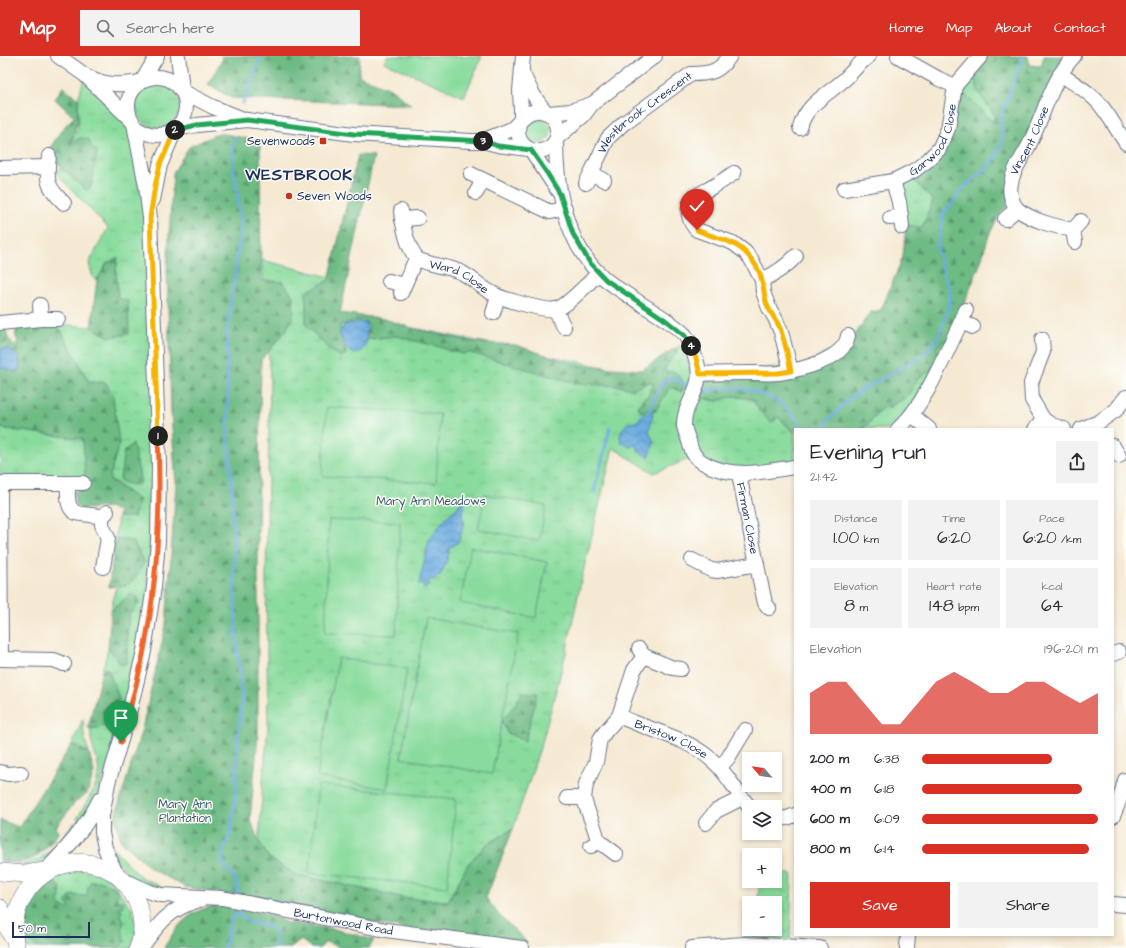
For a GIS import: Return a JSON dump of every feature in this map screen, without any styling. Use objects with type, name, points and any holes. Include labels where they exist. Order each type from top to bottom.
[{"type":"main road","points":[[0,872],[25,874],[45,871],[64,864],[83,862],[101,867],[119,878],[132,892],[139,907],[142,924],[140,948]]},
{"type":"main road","points":[[15,944],[13,920],[18,901],[29,884],[45,871]]},
{"type":"main road","points":[[0,908],[15,944]]},
{"type":"street","points":[[58,56],[85,75],[97,81],[106,83],[121,84],[159,76],[168,78],[175,82],[183,90],[213,107],[247,120]]},
{"type":"street","points":[[119,878],[108,856],[102,833],[102,816],[108,783],[127,720],[144,651],[154,587],[158,541],[159,466],[150,218],[146,186],[132,122],[128,112],[129,100],[134,88],[141,81],[157,56]]},
{"type":"street","points":[[150,218],[160,165],[176,130],[183,121],[187,112],[187,101],[183,90],[178,56]]},
{"type":"street","points":[[85,75],[132,122],[144,132],[158,136],[197,125],[247,120],[354,134],[482,141],[498,146],[530,149],[536,151],[548,149],[582,116],[592,104],[655,56]]},
{"type":"street","name":"Westbrook Crescent","points":[[604,180],[588,178],[608,138],[624,123],[691,74],[705,74],[715,71],[725,63],[730,56]]},
{"type":"street","points":[[801,129],[804,114],[814,103],[846,78],[859,63],[869,56]]},
{"type":"street","name":"Garwood Close","points":[[898,56],[939,79],[955,86]]},
{"type":"street","name":"Garwood Close","points":[[843,191],[893,181],[915,170],[928,160],[939,149],[948,129],[955,86],[981,56]]},
{"type":"street","name":"Vincent Close","points":[[1017,209],[1012,203],[1010,195],[1011,182],[1031,142],[1060,74],[1074,56]]},
{"type":"street","points":[[522,63],[530,89],[540,105],[554,118],[558,124],[559,131],[557,139],[560,194],[578,245],[590,263],[615,287],[664,319],[685,336],[696,358],[700,374],[685,417],[684,427],[696,458],[720,470],[739,474],[794,467]]},
{"type":"street","points":[[522,63],[520,91],[521,109],[518,134],[520,140],[530,149],[560,194]]},
{"type":"street","points":[[1060,74],[1082,88],[1095,99],[1103,108],[1126,143]]},
{"type":"street","points":[[482,141],[512,129],[529,112],[535,110],[548,113],[570,110],[592,104]]},
{"type":"street","points":[[0,168],[48,162],[48,183],[64,207]]},
{"type":"street","points":[[734,174],[712,188],[700,193],[692,200],[689,208],[689,219],[693,227],[697,230],[733,243],[745,252],[757,268],[762,280],[766,302],[781,332],[791,371]]},
{"type":"street","points":[[476,193],[477,177],[550,212],[564,208]]},
{"type":"street","name":"Garwood Close","points":[[893,181],[899,202],[897,221]]},
{"type":"street","points":[[1005,219],[1017,209],[1034,219],[1077,231]]},
{"type":"street","name":"Ward Close","points":[[418,218],[402,215],[406,235],[413,254],[417,259],[465,274],[498,297],[540,308],[555,309]]},
{"type":"street","points":[[762,280],[776,273],[796,255]]},
{"type":"street","name":"Ward Close","points":[[389,281],[403,289],[413,264],[417,259]]},
{"type":"street","points":[[564,327],[555,309],[567,302],[599,273]]},
{"type":"street","name":"Ward Close","points":[[493,313],[498,297]]},
{"type":"street","points":[[40,305],[41,319]]},
{"type":"street","points":[[0,323],[58,319]]},
{"type":"street","points":[[899,428],[912,415],[922,400],[966,320]]},
{"type":"street","points":[[700,374],[778,373],[817,364],[832,356],[844,347],[848,333]]},
{"type":"street","points":[[1042,338],[1043,352],[1031,383],[1032,400],[1040,424],[1052,425],[1061,428]]},
{"type":"street","points":[[1086,428],[1101,425],[1126,397]]},
{"type":"street","points":[[912,415],[928,428]]},
{"type":"street","name":"Firman Close","points":[[739,474],[757,564],[766,603],[769,608]]},
{"type":"street","points":[[64,665],[54,660],[1,659],[0,483],[83,482]]},
{"type":"street","points":[[68,483],[68,503],[72,509],[78,513],[94,515],[104,514],[102,525],[108,538],[103,567]]},
{"type":"street","name":"Firman Close","points":[[690,559],[705,567],[718,571],[757,564]]},
{"type":"street","name":"Bristow Close","points":[[616,854],[604,845],[594,844],[597,835],[586,808],[584,798],[586,784],[596,762],[600,739],[619,716],[634,670],[642,653],[673,668],[681,669]]},
{"type":"street","name":"Bristow Close","points":[[619,716],[690,744],[720,767],[745,800]]},
{"type":"street","name":"Bristow Close","points":[[720,767],[728,758],[746,728]]},
{"type":"street","points":[[0,772],[8,774],[22,772]]},
{"type":"street","points":[[1114,814],[1120,799],[1121,779]]},
{"type":"street","points":[[45,871],[73,842],[85,827],[108,783]]},
{"type":"street","points":[[567,798],[584,798]]},
{"type":"street","name":"Bristow Close","points":[[706,823],[716,811],[742,803]]},
{"type":"street","points":[[782,818],[794,815]]},
{"type":"street","name":"Burtonwood Road","points":[[119,878],[150,892],[161,895],[231,899],[386,930],[425,942],[522,948]]},
{"type":"street","name":"Burtonwood Road","points":[[140,948],[158,925],[171,913],[186,904],[213,897]]},
{"type":"street","points":[[907,948],[908,936]]},
{"type":"street","points":[[692,948],[744,944],[820,948]]},
{"type":"green space","points":[[220,56],[360,56],[359,76],[393,90],[411,105],[231,98],[208,84],[223,58]]},
{"type":"green space","points":[[387,56],[482,56],[464,97],[384,62]]},
{"type":"green space","points":[[979,56],[1028,56],[1029,65],[1041,66],[1044,56],[1076,56],[1028,141],[1010,206],[1002,210],[989,235],[980,264],[966,299],[964,318],[956,335],[936,347],[940,356],[930,371],[916,379],[911,390],[903,399],[892,405],[880,408],[871,420],[861,428],[794,428],[794,432],[778,417],[771,423],[752,399],[733,396],[717,401],[699,397],[700,374],[805,365],[853,338],[870,312],[881,310],[903,257],[906,225],[922,227],[933,201],[909,173],[939,149],[955,86],[991,121],[996,117],[979,93],[971,68]]},
{"type":"green space","points":[[971,68],[979,93],[996,117],[991,121],[955,86]]},
{"type":"green space","points":[[85,75],[131,120],[150,218],[154,506],[146,604],[133,675],[99,793],[84,823],[77,819],[92,793],[98,779],[99,772],[92,742],[91,728],[99,728],[119,698],[108,669],[102,671],[108,649],[112,652],[121,665],[128,647],[127,636],[129,615],[139,603],[132,593],[111,611],[115,589],[129,582],[144,562],[133,542],[115,539],[118,517],[134,517],[139,500],[119,486],[119,484],[109,479],[119,443],[106,383],[89,382],[57,324],[91,327],[110,337],[118,298],[116,272],[117,258],[97,280],[93,278],[89,263],[108,228],[54,171],[62,168],[86,190],[70,145],[78,128],[78,99]],"holes":[[[133,444],[128,484],[120,480],[124,451]]]},
{"type":"green space","points":[[154,84],[162,84],[174,90],[180,102],[180,110],[174,122],[162,128],[154,128],[142,122],[136,110],[136,102],[142,90]]},
{"type":"green space","points":[[63,87],[78,99],[78,120],[70,145],[80,138],[89,139],[91,147],[97,151],[91,187],[86,190],[62,168],[49,153],[59,134],[74,117],[55,99]]},
{"type":"green space","points":[[539,119],[544,120],[550,126],[550,136],[544,142],[539,143],[534,142],[528,136],[527,131],[528,126],[534,120]]},
{"type":"green space","name":"Mary Ann Plantation","points":[[219,133],[260,141],[261,280],[283,282],[293,296],[294,313],[286,331],[261,360],[258,529],[258,736],[250,819],[259,841],[268,857],[296,875],[406,898],[448,901],[469,863],[486,845],[513,829],[486,898],[499,915],[528,943],[406,929],[185,887],[152,869],[121,841],[115,817],[142,729],[166,625],[176,485],[171,412],[167,269],[173,173],[189,147]]},
{"type":"green space","points":[[358,155],[374,156],[340,313],[384,319],[412,328],[472,342],[515,345],[580,366],[642,370],[675,348],[679,351],[664,369],[667,373],[673,371],[675,372],[685,383],[682,392],[670,387],[655,412],[647,410],[641,412],[638,406],[642,403],[643,398],[648,396],[650,389],[654,385],[649,382],[632,390],[620,386],[578,384],[471,353],[461,354],[396,336],[365,340],[369,326],[364,319],[339,325],[344,339],[346,354],[341,357],[328,348],[306,325],[306,292],[329,280]]},
{"type":"green space","points":[[909,173],[933,201],[922,227],[901,224],[893,181]]},
{"type":"green space","points":[[118,257],[116,272],[118,298],[128,301],[129,334],[110,337],[91,327],[97,280],[107,263]]},
{"type":"green space","name":"Mary Ann Meadows","points":[[262,260],[330,277],[340,313],[648,376],[679,345],[695,377],[676,423],[689,459],[654,473],[613,448],[581,581],[566,653],[543,739],[513,829],[486,845],[469,863],[448,901],[406,898],[296,875],[268,857],[259,841],[268,726],[266,577],[270,377]]},
{"type":"green space","points":[[19,324],[57,324],[89,382],[106,383],[113,396],[119,443],[109,479],[139,500],[134,517],[118,517],[119,512],[109,507],[81,509],[75,504],[74,492],[82,488],[85,478],[83,439],[0,428],[0,327],[5,326],[8,338],[15,346],[18,342],[15,334]]},
{"type":"green space","points":[[956,335],[898,428],[862,428],[867,426],[881,408],[891,407],[914,385],[915,379],[930,371],[933,357],[943,342]]},
{"type":"green space","points":[[733,396],[752,399],[760,411],[771,422],[778,417],[794,432],[794,467],[739,474],[708,465],[684,427],[699,397],[717,401]]},
{"type":"green space","points":[[327,407],[440,414],[436,483],[322,476]]},
{"type":"green space","points":[[0,428],[83,439],[85,478],[0,478]]},
{"type":"green space","points":[[133,444],[141,482],[137,485],[128,484],[120,480],[124,451]]},
{"type":"green space","points":[[485,494],[546,506],[539,541],[478,529]]},
{"type":"green space","points":[[329,520],[400,522],[396,635],[325,633]]},
{"type":"green space","points":[[115,539],[133,541],[144,562],[136,577],[127,585],[109,587]]},
{"type":"green space","points":[[471,547],[547,562],[536,618],[460,603]]},
{"type":"green space","points":[[132,593],[137,597],[139,603],[129,615],[126,663],[121,665],[112,652],[108,649],[111,611]]},
{"type":"green space","points":[[426,618],[518,634],[492,774],[401,758]]},
{"type":"green space","points":[[338,658],[407,669],[387,789],[317,777]]},
{"type":"green space","points":[[107,668],[119,698],[117,712],[112,719],[99,728],[88,728],[102,671]]},
{"type":"green space","points":[[522,692],[538,693],[525,741],[507,733],[502,721]]},
{"type":"green space","points":[[83,719],[84,736],[89,753],[72,744]]},
{"type":"green space","points":[[72,744],[89,753],[94,772],[87,794],[76,801],[56,827],[58,833],[56,836],[47,847],[34,858],[31,860],[17,862],[0,861],[0,820],[19,827]]},
{"type":"green space","points":[[318,785],[456,799],[447,887],[309,873]]},
{"type":"green space","points":[[74,823],[81,827],[44,862],[32,866],[13,866],[30,863],[41,858],[56,844]]},
{"type":"green space","points":[[109,845],[141,877],[167,890],[167,892],[131,877],[117,861]]},
{"type":"green space","points":[[77,870],[95,872],[111,880],[133,910],[136,927],[132,948],[23,948],[22,912],[30,895],[59,873]]},
{"type":"green space","points":[[782,874],[792,874],[790,940],[743,938],[743,936],[782,936],[782,896],[758,896],[759,888],[782,888]]},
{"type":"green space","points":[[46,881],[51,881],[61,887],[59,903],[62,907],[68,909],[70,906],[66,904],[66,901],[72,895],[87,896],[88,887],[91,881],[110,885],[120,892],[117,895],[117,901],[123,901],[123,907],[119,907],[119,910],[122,911],[120,915],[124,922],[122,930],[125,942],[119,948],[42,948],[32,944],[20,930],[32,898]]},
{"type":"green space","points":[[213,906],[228,907],[272,915],[287,923],[334,929],[374,940],[369,948],[342,948],[326,942],[320,948],[312,948],[301,940],[291,948],[164,948],[173,933],[183,921],[196,912]]},
{"type":"water","points":[[360,322],[366,323],[366,342],[365,346],[359,352],[354,354],[346,348],[340,332],[344,325]]},
{"type":"water","points":[[9,348],[20,358],[19,371],[8,370],[0,367],[0,350]]},
{"type":"water","points":[[644,413],[653,413],[649,431],[654,443],[649,457],[638,451],[636,445],[630,447],[621,442],[620,436],[622,429],[628,423],[636,422]]},
{"type":"water","points":[[464,498],[466,498],[462,517],[464,520],[459,540],[449,548],[447,559],[440,576],[434,580],[430,579],[428,583],[429,586],[424,589],[423,584],[419,584],[429,540],[444,519],[457,508]]},
{"type":"waterway","points":[[243,103],[260,56]]},
{"type":"waterway","points":[[823,428],[845,403],[863,389],[928,351],[938,336],[951,299],[949,286],[945,279],[937,249],[944,211],[950,207],[963,188],[987,168],[996,156],[1002,143],[1001,115],[1022,59],[1021,56]]},
{"type":"waterway","points":[[235,137],[233,161],[241,225],[227,334],[228,439],[232,485],[236,633],[242,701],[237,745],[236,791],[231,831],[223,851],[222,860],[235,879],[237,886],[237,897]]},
{"type":"waterway","points":[[649,413],[657,393],[663,383],[667,380],[672,378],[688,386]]},
{"type":"waterway","points":[[703,391],[724,388],[736,388],[753,391],[769,397],[784,406],[803,428]]},
{"type":"waterway","points":[[594,492],[610,428]]},
{"type":"waterway","points":[[224,948],[231,922],[237,912],[237,904]]},
{"type":"waterway","points":[[237,912],[250,922],[268,926],[274,931],[277,941],[275,948]]},
{"type":"place","name":"Sevenwoods","points":[[323,141]]},
{"type":"place","name":"Seven Woods","points":[[289,196]]},
{"type":"district","name":"WESTBROOK","points":[[299,174]]},
{"type":"route","points":[[121,742],[136,688],[144,651],[154,587],[160,491],[150,218],[160,165],[163,155],[176,129],[197,125],[247,120],[376,136],[482,141],[498,146],[531,150],[543,166],[560,194],[573,234],[590,263],[615,287],[664,319],[685,336],[696,358],[700,374],[778,373],[791,371],[781,332],[766,302],[762,280],[752,259],[733,243],[697,230]]}]
